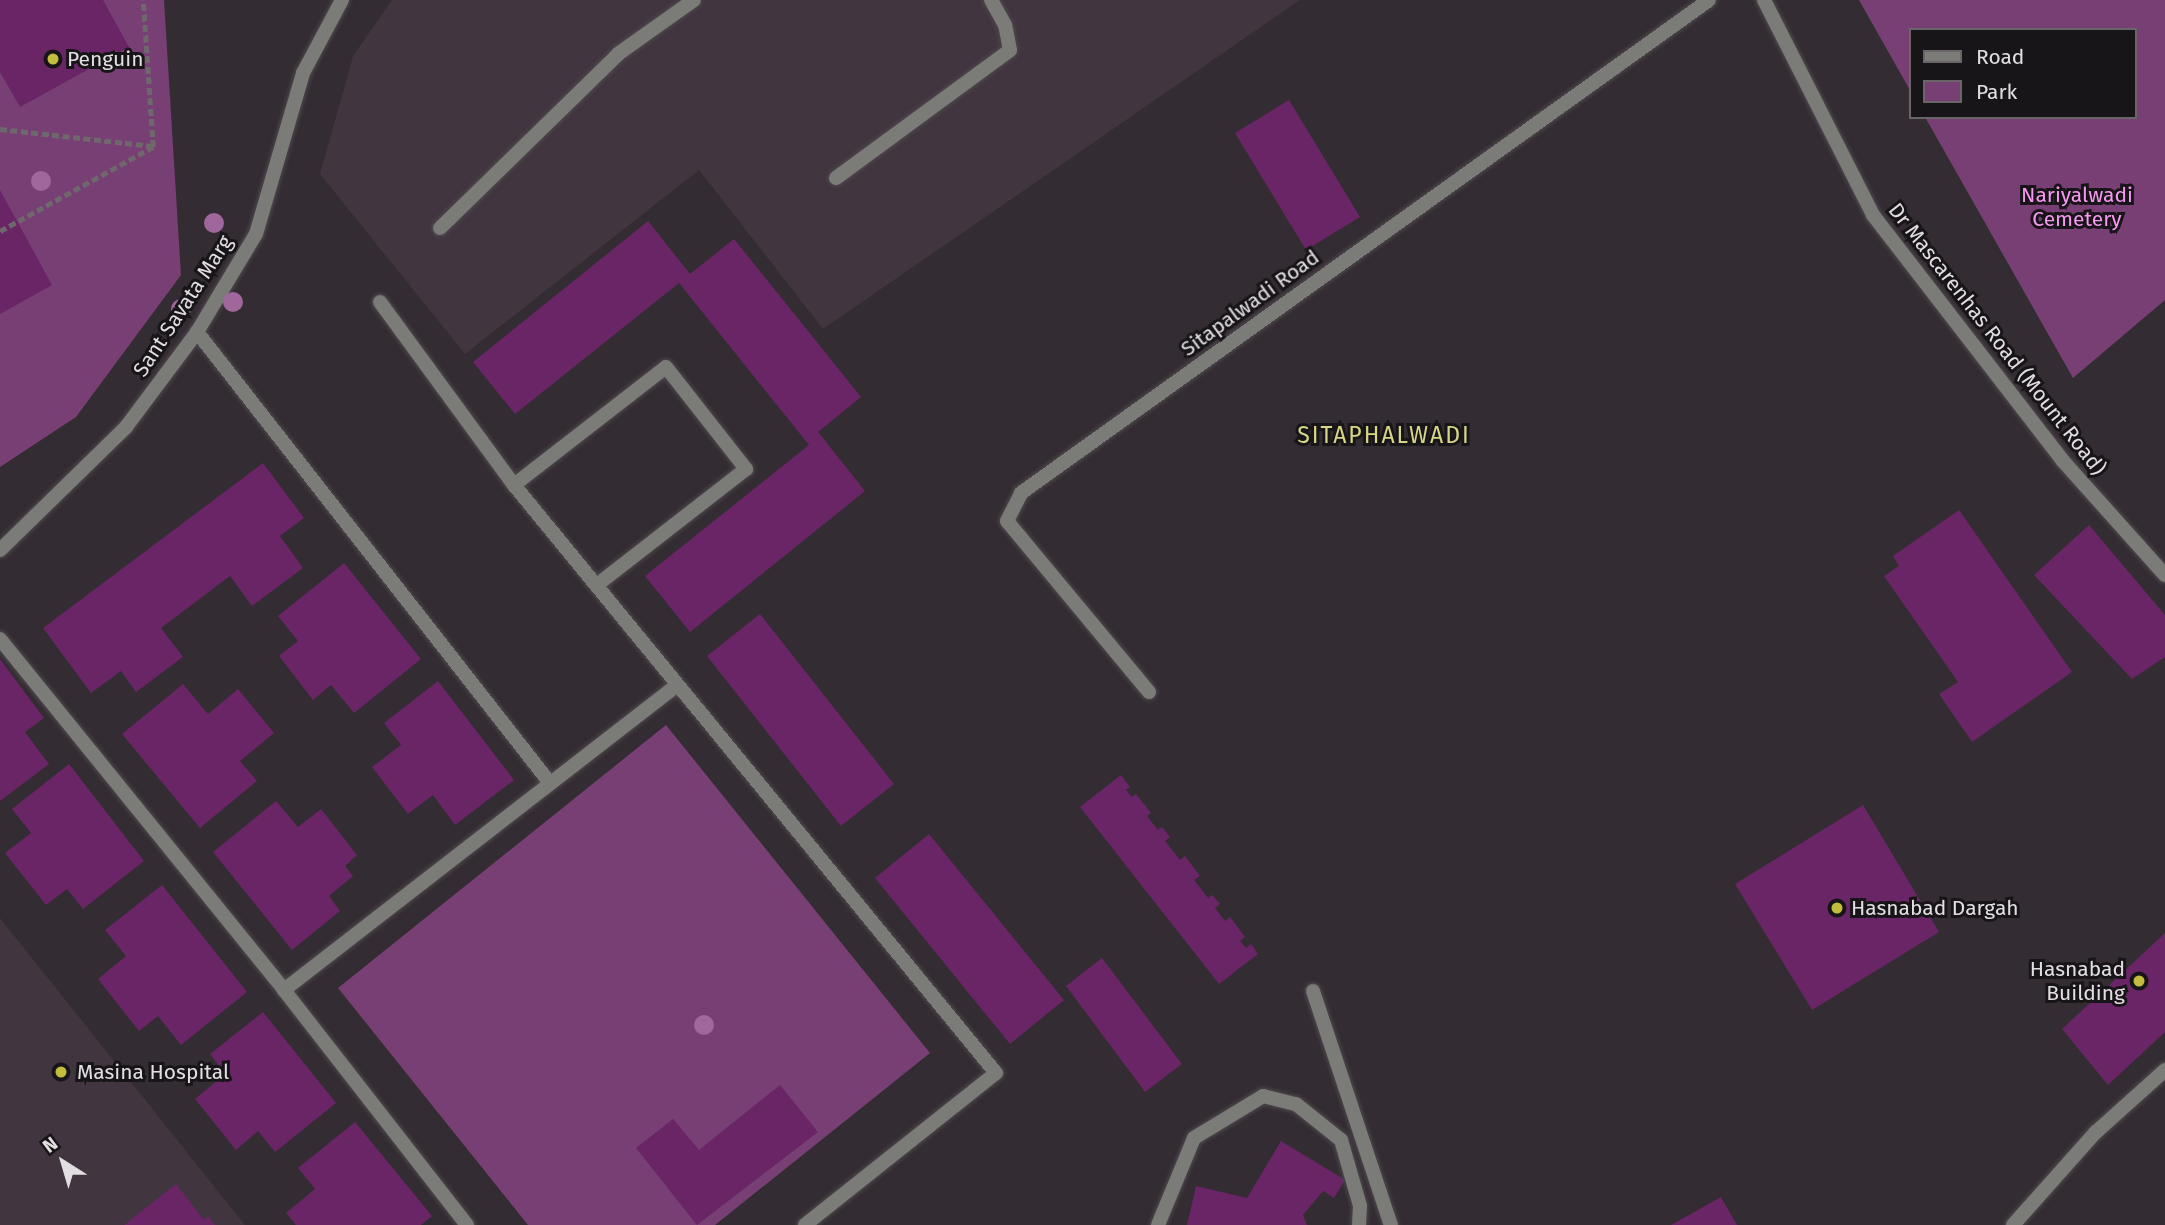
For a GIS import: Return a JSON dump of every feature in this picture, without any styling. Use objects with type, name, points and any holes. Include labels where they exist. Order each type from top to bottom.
[{"type":"street","name":"Sant Savata Marg","points":[[0,550],[126,427],[197,332],[256,234],[303,73],[342,0]]},
{"type":"street","points":[[440,228],[618,54],[694,0]]},
{"type":"street","points":[[836,177],[1010,50],[1005,25],[991,0]]},
{"type":"street","name":"Sitapalwadi Road","points":[[1149,692],[1007,521],[1021,493],[1709,0]]},
{"type":"street","name":"Dr Mascarenhas Road (Mount Road)","points":[[1764,0],[1873,215],[2063,461],[2163,570]]},
{"type":"street","points":[[380,302],[514,485],[996,1073],[805,1225]]},
{"type":"street","points":[[197,332],[550,783]]},
{"type":"street","points":[[514,485],[666,366],[746,469],[597,585]]},
{"type":"street","points":[[0,639],[284,990],[467,1225]]},
{"type":"street","points":[[284,990],[677,685]]},
{"type":"street","points":[[1313,991],[1391,1225]]},
{"type":"street","points":[[2013,1225],[2096,1132],[2165,1070]]},
{"type":"street","points":[[1158,1225],[1194,1138],[1263,1097],[1296,1104],[1341,1140],[1360,1206],[1359,1225]]},
{"type":"path","points":[[143,0],[153,146]]},
{"type":"path","points":[[0,129],[153,146]]},
{"type":"path","points":[[0,231],[153,146]]},
{"type":"shaded area","points":[[392,0],[1300,0],[823,329],[699,170],[465,354],[320,174],[353,56]]},
{"type":"shaded area","name":"Masina Hospital","points":[[0,918],[245,1225],[0,1225]]},
{"type":"green space","points":[[0,0],[164,0],[181,275],[76,417],[0,467]]},
{"type":"green space","name":"Nariyalwadi Cemetery","points":[[1859,0],[2165,0],[2165,300],[2073,378],[1926,119],[2137,119],[2137,28],[1910,28],[1910,90]]},
{"type":"green space","points":[[666,725],[930,1053],[715,1225],[528,1225],[338,988]]},
{"type":"building","name":"Penguin","points":[[0,0],[103,0],[129,47],[20,107],[0,72]]},
{"type":"building","points":[[1289,100],[1360,217],[1306,250],[1235,133]]},
{"type":"building","points":[[0,190],[52,285],[0,314]]},
{"type":"building","points":[[648,221],[690,274],[734,239],[861,397],[818,432],[865,491],[690,632],[645,576],[809,445],[679,283],[515,414],[473,362]]},
{"type":"building","points":[[263,463],[304,518],[280,536],[303,568],[252,606],[230,576],[161,628],[183,657],[136,692],[121,671],[91,693],[43,628]]},
{"type":"building","points":[[1959,510],[2072,672],[1972,742],[1939,694],[1958,682],[1884,576],[1899,566],[1893,556]]},
{"type":"building","points":[[2089,525],[2165,615],[2165,657],[2132,679],[2034,575]]},
{"type":"building","points":[[344,563],[421,659],[354,713],[331,685],[313,700],[279,656],[298,641],[278,616]]},
{"type":"building","points":[[760,614],[894,784],[841,826],[707,656]]},
{"type":"building","points":[[0,659],[44,718],[25,732],[49,764],[0,801]]},
{"type":"building","points":[[438,681],[514,780],[455,825],[433,795],[408,814],[372,767],[401,745],[384,723]]},
{"type":"building","points":[[183,684],[208,714],[238,689],[274,733],[240,761],[257,781],[200,828],[122,734]]},
{"type":"building","points":[[69,764],[144,861],[83,909],[67,889],[46,905],[5,853],[31,833],[12,809]]},
{"type":"building","points":[[1121,775],[1130,787],[1126,790],[1132,797],[1136,794],[1151,813],[1147,816],[1158,830],[1162,827],[1170,837],[1165,841],[1180,860],[1185,856],[1200,876],[1194,880],[1208,898],[1212,895],[1220,904],[1215,908],[1225,921],[1230,917],[1245,937],[1240,941],[1246,948],[1251,944],[1258,954],[1219,984],[1080,807]]},
{"type":"building","points":[[276,801],[298,827],[321,809],[357,855],[345,866],[353,876],[329,896],[340,911],[292,950],[213,852]]},
{"type":"building","name":"Hasnabad Dargah","points":[[1863,805],[1939,932],[1812,1010],[1735,884]]},
{"type":"building","points":[[929,834],[1064,1000],[1010,1044],[875,878]]},
{"type":"building","points":[[162,885],[247,992],[181,1045],[158,1016],[139,1031],[98,979],[126,956],[105,930]]},
{"type":"building","name":"Hasnabad Building","points":[[2165,933],[2165,1032],[2108,1085],[2062,1029]]},
{"type":"building","points":[[1102,958],[1182,1064],[1145,1092],[1066,986]]},
{"type":"building","points":[[263,1012],[336,1103],[275,1152],[258,1131],[236,1150],[195,1099],[225,1074],[210,1054]]},
{"type":"building","points":[[780,1085],[818,1132],[697,1225],[636,1148],[673,1119],[699,1150]]},
{"type":"building","points":[[355,1122],[432,1216],[421,1225],[296,1225],[286,1213],[315,1189],[298,1168]]},
{"type":"building","points":[[1281,1141],[1345,1180],[1334,1198],[1323,1191],[1303,1215],[1307,1225],[1187,1225],[1196,1186],[1247,1198]]},
{"type":"building","points":[[176,1184],[204,1220],[208,1216],[215,1225],[124,1225]]},
{"type":"building","points":[[1721,1197],[1737,1225],[1671,1225]]},
{"type":"place","name":"Penguin","points":[[53,59]]},
{"type":"place","name":"Hasnabad Dargah","points":[[1837,908]]},
{"type":"place","name":"Hasnabad Building","points":[[2139,981]]},
{"type":"place","name":"Masina Hospital","points":[[61,1072]]},
{"type":"district","name":"SITAPHALWADI","points":[[1384,435]]}]
